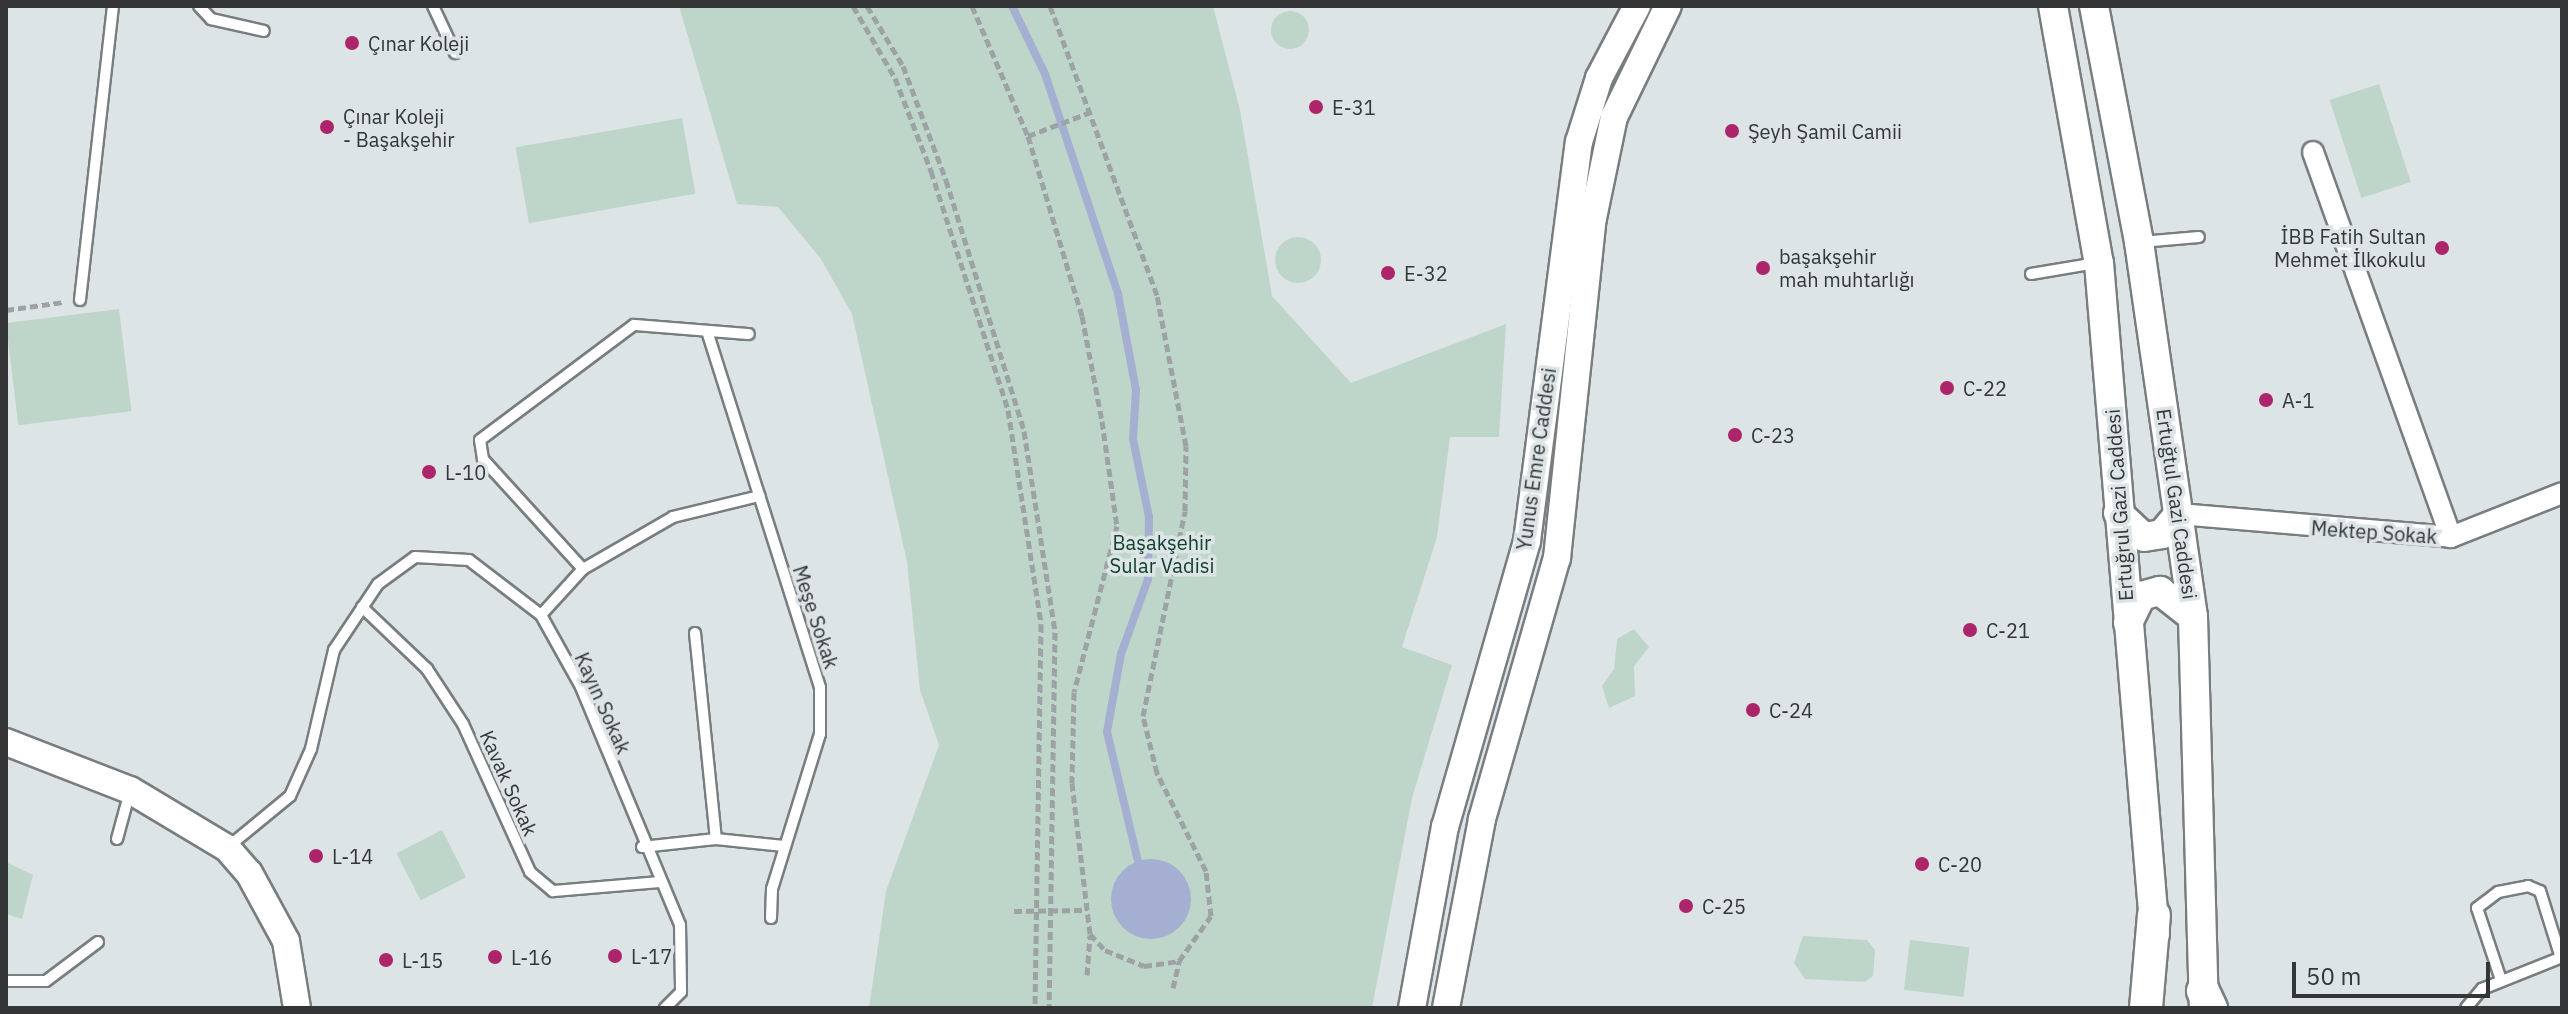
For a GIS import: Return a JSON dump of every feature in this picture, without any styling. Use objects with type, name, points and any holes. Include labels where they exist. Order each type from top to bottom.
[{"type":"main road","name":"Ertuğrul Gazi Caddesi","points":[[2053,6],[2099,263],[2160,1008]]},
{"type":"main road","name":"Ertuğtul Gazi Caddesi","points":[[2094,6],[2139,242],[2193,617],[2206,1002]]},
{"type":"main road","points":[[2118,513],[2144,537],[2162,534],[2179,514]]},
{"type":"main road","points":[[2128,623],[2141,596],[2160,591],[2193,617]]},
{"type":"main road","points":[[2146,1008],[2154,915]]},
{"type":"street","name":"Yunus Emre Caddesi","points":[[1412,1008],[1452,799],[1527,541],[1579,142],[1599,78],[1637,6]]},
{"type":"street","name":"Yunus Emre Caddesi","points":[[1446,1008],[1482,819],[1557,558],[1593,218],[1614,117],[1668,6]]},
{"type":"street","points":[[2313,152],[2451,537]]},
{"type":"street","name":"Mektep Sokak","points":[[2179,514],[2451,537],[2562,493]]},
{"type":"street","points":[[6,742],[130,790],[227,848],[249,873],[286,941],[297,1008]]},
{"type":"lane","points":[[80,300],[113,6]]},
{"type":"lane","points":[[199,6],[211,19],[264,31]]},
{"type":"lane","points":[[433,6],[455,53]]},
{"type":"lane","points":[[2139,242],[2199,237]]},
{"type":"lane","points":[[2031,274],[2099,263]]},
{"type":"lane","points":[[583,569],[483,459],[480,440],[634,325],[749,334]]},
{"type":"lane","name":"Meşe Sokak","points":[[707,331],[820,688],[820,734],[784,846],[771,918]]},
{"type":"lane","points":[[541,615],[583,569],[673,517],[759,496]]},
{"type":"lane","name":"Kayın Sokak","points":[[227,848],[290,796],[311,749],[321,684],[362,607],[378,584],[415,557],[469,560],[541,615],[581,687],[642,847],[680,925],[681,992],[665,1008]]},
{"type":"lane","name":"Kavak Sokak","points":[[362,607],[427,669],[463,724],[530,872],[553,891],[661,882]]},
{"type":"lane","points":[[695,633],[716,839]]},
{"type":"lane","points":[[117,839],[130,790]]},
{"type":"lane","points":[[642,847],[716,839],[784,846]]},
{"type":"lane","points":[[2466,1008],[2472,995],[2501,980],[2562,957],[2540,891],[2528,886],[2498,892],[2477,908],[2501,980]]},
{"type":"lane","points":[[6,981],[46,981],[98,942]]},
{"type":"path","points":[[853,6],[895,78],[931,171],[1008,410],[1041,624],[1034,911],[1035,1008]]},
{"type":"path","points":[[867,6],[903,66],[946,180],[1024,431],[1055,632],[1047,911],[1049,1008]]},
{"type":"path","points":[[972,6],[1028,136],[1082,316],[1117,526],[1074,692],[1072,783],[1086,877],[1082,910],[1090,934],[1087,975]]},
{"type":"path","points":[[1050,6],[1157,295],[1186,446],[1185,511],[1143,716],[1157,773],[1212,893],[1202,937],[1179,961],[1173,988]]},
{"type":"path","points":[[1028,136],[1091,112]]},
{"type":"path","points":[[6,310],[80,300]]},
{"type":"path","points":[[1014,911],[1082,910]]},
{"type":"path","points":[[1090,934],[1123,961],[1179,961]]},
{"type":"green space","name":"Başakşehir Sular Vadisi","points":[[679,6],[1213,6],[1240,110],[1272,296],[1351,383],[1506,324],[1499,437],[1450,437],[1437,537],[1402,647],[1452,665],[1412,798],[1372,1008],[869,1008],[886,891],[939,745],[920,690],[907,562],[852,314],[821,259],[778,207],[737,204]]},
{"type":"green space","points":[[1290,11],[1303,17],[1309,30],[1303,43],[1290,49],[1277,43],[1271,30],[1277,17]]},
{"type":"green space","points":[[2379,84],[2411,182],[2361,198],[2330,100]]},
{"type":"green space","points":[[682,118],[695,194],[529,223],[516,147]]},
{"type":"green space","points":[[1298,237],[1314,244],[1321,260],[1314,276],[1298,283],[1282,276],[1275,260],[1282,244]]},
{"type":"green space","points":[[119,309],[132,411],[18,425],[6,323]]},
{"type":"green space","points":[[1634,629],[1649,647],[1634,666],[1635,696],[1609,708],[1602,686],[1614,669],[1617,639]]},
{"type":"green space","points":[[442,830],[466,877],[421,900],[397,853]]},
{"type":"green space","points":[[6,862],[33,875],[22,919],[6,914]]},
{"type":"green space","points":[[1803,936],[1867,940],[1875,950],[1873,976],[1865,982],[1805,979],[1794,963]]},
{"type":"green space","points":[[1910,940],[1970,947],[1963,997],[1904,990]]},
{"type":"water","points":[[1151,859],[1166,862],[1179,871],[1188,884],[1191,899],[1188,914],[1179,927],[1166,936],[1151,939],[1136,936],[1123,927],[1114,914],[1111,899],[1114,884],[1123,871],[1136,862]]},
{"type":"waterway","points":[[1012,6],[1045,74],[1118,294],[1136,390],[1133,439],[1149,517],[1148,579],[1121,654],[1107,732],[1138,861]]},
{"type":"place","name":"Çınar Koleji","points":[[352,43]]},
{"type":"place","name":"E-31","points":[[1316,107]]},
{"type":"place","name":"Çınar Koleji - Başakşehir","points":[[327,127]]},
{"type":"place","name":"Şeyh Şamil Camii","points":[[1732,131]]},
{"type":"place","name":"İBB Fatih Sultan Mehmet İlkokulu","points":[[2442,248]]},
{"type":"place","name":"başakşehir mah muhtarlığı","points":[[1763,268]]},
{"type":"place","name":"E-32","points":[[1388,273]]},
{"type":"place","name":"C-22","points":[[1947,388]]},
{"type":"place","name":"A-1","points":[[2266,400]]},
{"type":"place","name":"C-23","points":[[1735,435]]},
{"type":"place","name":"L-10","points":[[429,472]]},
{"type":"place","name":"C-21","points":[[1970,630]]},
{"type":"place","name":"C-24","points":[[1753,710]]},
{"type":"place","name":"L-14","points":[[316,856]]},
{"type":"place","name":"C-20","points":[[1922,864]]},
{"type":"place","name":"C-25","points":[[1686,906]]},
{"type":"place","name":"L-17","points":[[615,956]]},
{"type":"place","name":"L-16","points":[[495,957]]},
{"type":"place","name":"L-15","points":[[386,960]]}]
